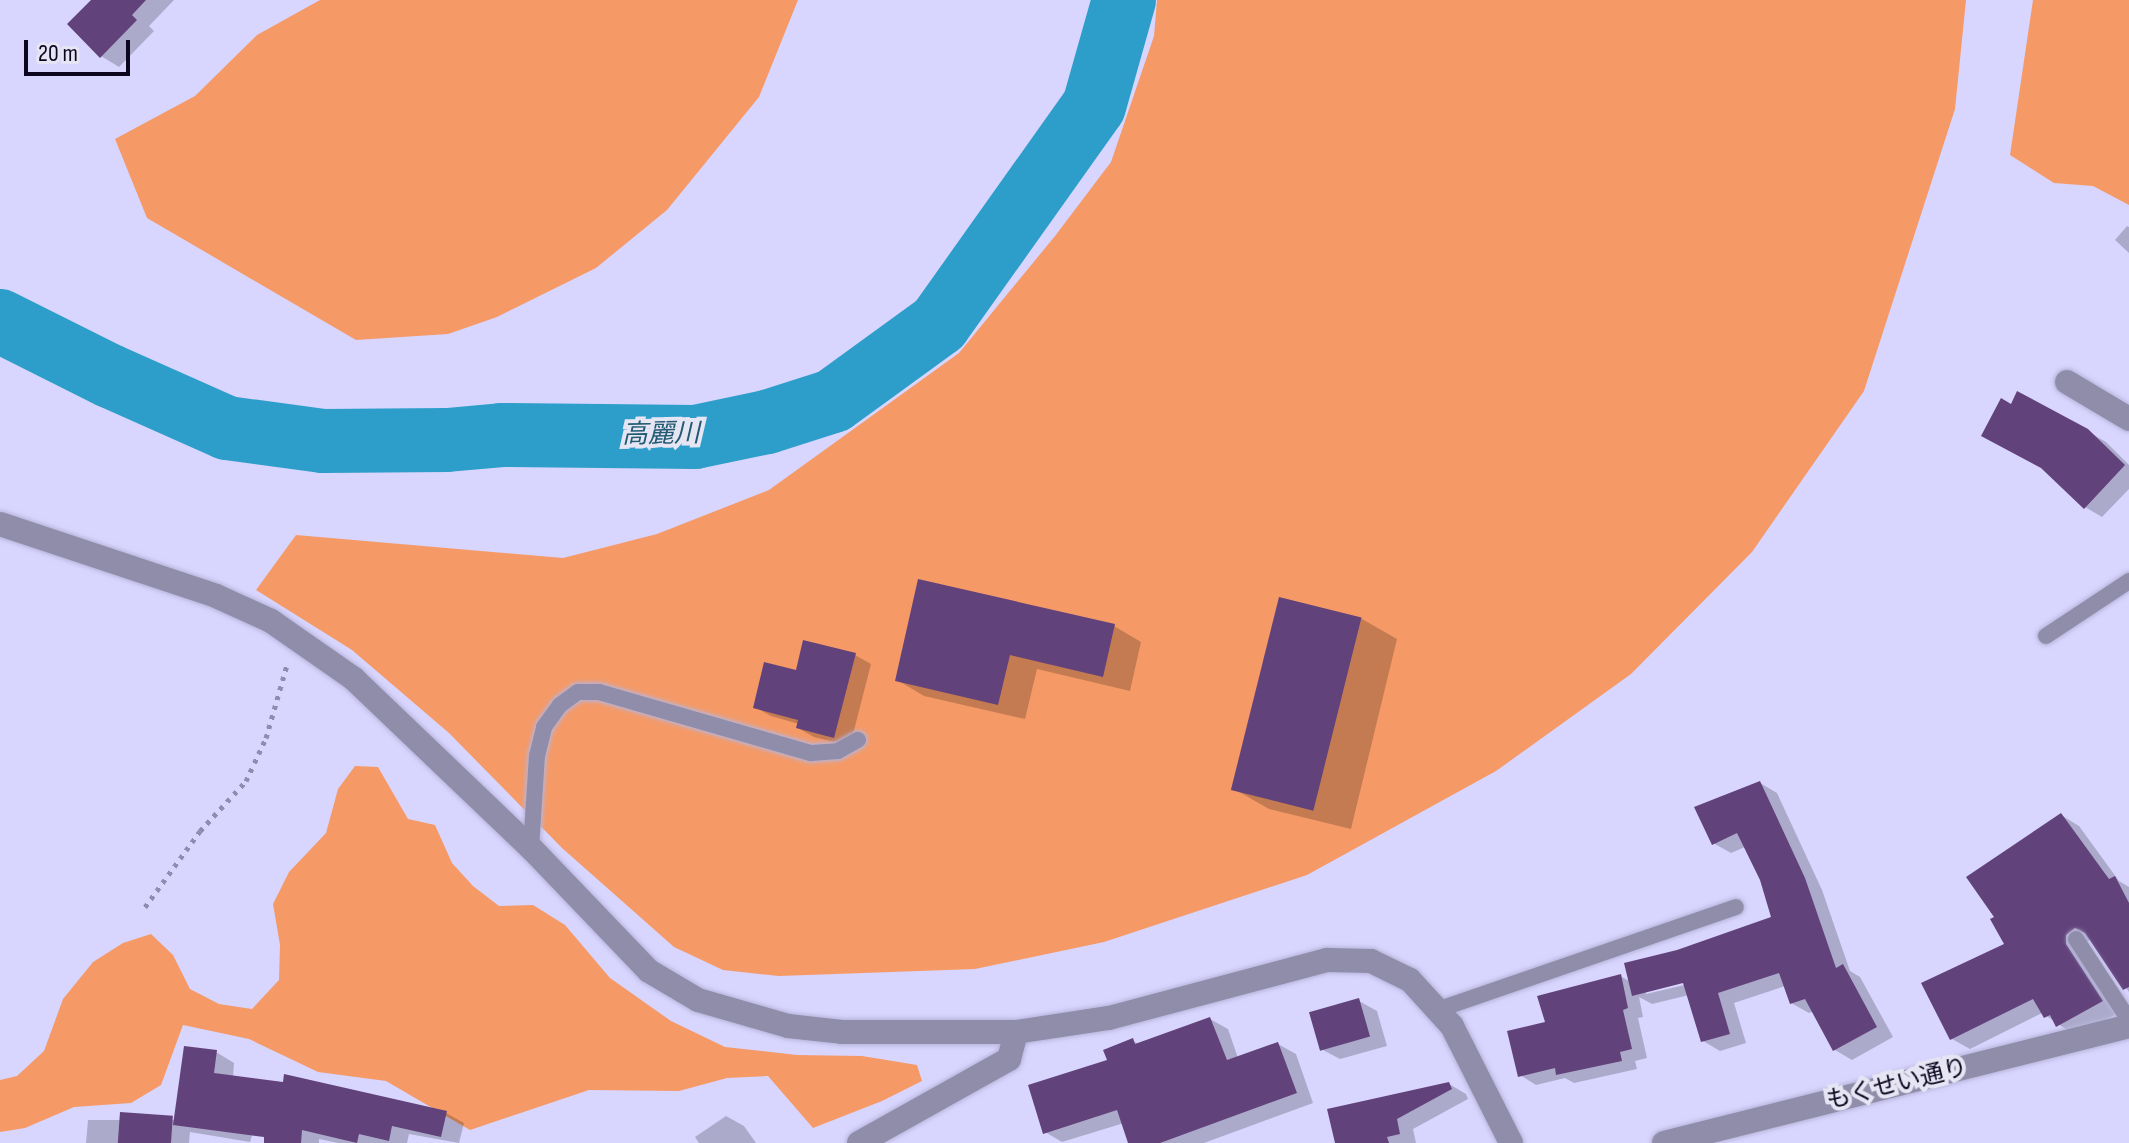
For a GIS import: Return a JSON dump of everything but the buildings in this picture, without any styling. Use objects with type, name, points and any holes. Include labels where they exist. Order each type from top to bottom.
[{"type":"street","points":[[2067,382],[2129,419]]},
{"type":"street","points":[[0,524],[216,596],[271,621],[354,679],[531,848],[649,971],[698,1000],[788,1026],[842,1032],[1016,1032],[1109,1018],[1327,960],[1371,961],[1410,980],[1452,1026],[1511,1143]]},
{"type":"street","name":"もくせい通り","points":[[1664,1143],[2129,1023]]},
{"type":"street","points":[[859,1143],[1009,1059],[1016,1032]]},
{"type":"lane","points":[[2046,636],[2129,581]]},
{"type":"lane","points":[[531,848],[537,756],[544,727],[560,705],[578,692],[599,692],[811,753],[838,751],[858,740]]},
{"type":"lane","points":[[1437,1010],[1736,907]]},
{"type":"lane","points":[[2076,939],[2129,1023]]},
{"type":"path","points":[[145,907],[200,831],[246,781],[266,738],[294,637]]},
{"type":"shaded area","points":[[320,0],[798,0],[759,97],[667,210],[596,268],[497,317],[448,334],[356,340],[147,218],[115,139],[195,96],[257,35]]},
{"type":"shaded area","points":[[1157,0],[1966,0],[1955,109],[1864,391],[1752,552],[1631,674],[1496,771],[1307,875],[1104,942],[975,969],[779,976],[723,970],[674,947],[562,848],[449,733],[352,650],[256,590],[296,535],[563,558],[657,534],[769,490],[959,353],[1055,236],[1111,162],[1154,36]]},
{"type":"shaded area","points":[[2033,0],[2129,0],[2129,205],[2093,186],[2054,183],[2010,155]]},
{"type":"shaded area","points":[[355,766],[378,767],[408,819],[435,825],[452,863],[473,886],[499,906],[533,905],[565,925],[610,978],[671,1021],[725,1047],[797,1055],[862,1056],[917,1065],[922,1081],[882,1101],[813,1128],[768,1076],[727,1078],[679,1091],[589,1090],[470,1130],[386,1081],[318,1072],[249,1039],[183,1025],[161,1085],[131,1103],[74,1107],[25,1128],[0,1132],[0,1080],[17,1076],[44,1051],[63,999],[93,962],[123,943],[151,934],[173,955],[190,989],[219,1004],[252,1009],[279,980],[280,945],[273,904],[289,872],[326,833],[338,789]]},
{"type":"waterway","name":"高麗川","points":[[0,321],[110,376],[227,428],[323,441],[447,440],[502,435],[695,437],[767,422],[833,401],[939,324],[1094,106],[1124,0]]}]
